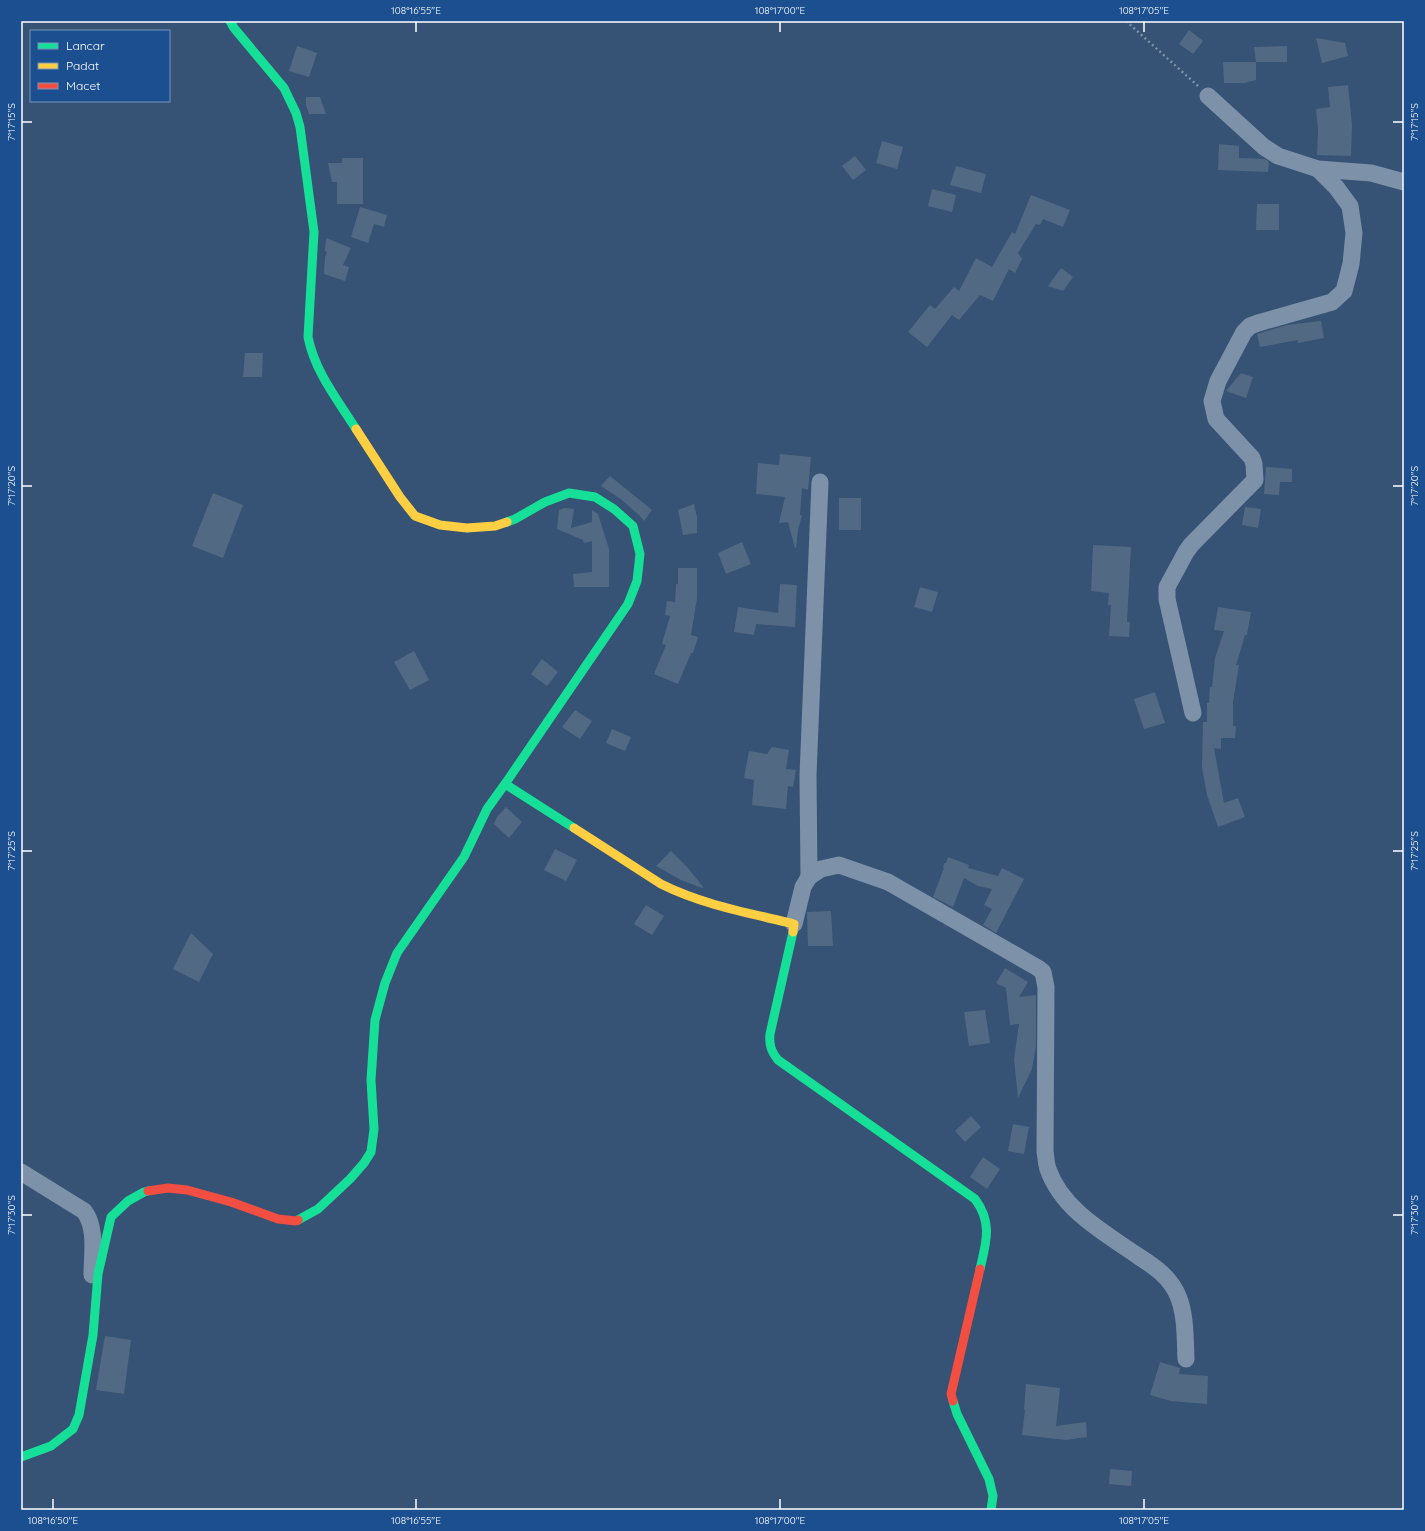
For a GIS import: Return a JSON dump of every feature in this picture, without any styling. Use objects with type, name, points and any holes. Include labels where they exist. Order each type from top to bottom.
[{"type":"street","points":[[21,1457],[51,1446],[64,1437],[73,1429],[79,1415],[93,1335],[98,1274],[111,1217],[128,1201],[144,1192],[168,1188],[187,1190],[231,1202],[278,1220],[296,1221],[318,1209],[350,1179],[364,1163],[371,1152],[374,1129],[371,1080],[375,1020],[385,983],[398,953],[464,857],[487,809],[628,604],[637,581],[640,554],[633,526],[614,509],[595,497],[568,493],[545,502],[515,519],[495,526],[467,528],[440,525],[414,516],[400,497],[319,372],[311,353],[308,337],[314,232],[300,127],[296,113],[284,88],[234,28],[230,21]]},
{"type":"street","points":[[1208,96],[1264,147],[1278,156],[1318,169],[1371,173],[1404,182]]},
{"type":"street","points":[[1193,713],[1167,599],[1167,586],[1191,544],[1255,480],[1252,458],[1216,419],[1212,400],[1218,381],[1244,332],[1250,326],[1258,323],[1332,302],[1344,291],[1351,264],[1354,233],[1350,206],[1336,187],[1318,169]]},
{"type":"street","points":[[820,482],[808,775],[809,877],[804,887],[794,924],[792,941],[770,1034],[771,1052],[778,1060],[975,1199],[986,1217],[988,1229],[987,1238],[951,1394],[957,1414],[989,1479],[993,1496],[991,1510]]},
{"type":"street","points":[[505,784],[677,893],[702,902],[794,924]]},
{"type":"street","points":[[809,877],[821,869],[839,865],[888,882],[1043,972],[1046,987],[1045,1151],[1047,1169],[1060,1193],[1080,1214],[1155,1267],[1168,1280],[1178,1296],[1183,1313],[1186,1359]]},
{"type":"street","points":[[21,1172],[84,1211],[89,1218],[92,1226],[91,1345]]},
{"type":"path","points":[[1126,21],[1208,96]]},
{"type":"building","points":[[1189,30],[1203,41],[1193,54],[1179,44]]},
{"type":"building","points":[[1316,38],[1345,43],[1348,56],[1322,63]]},
{"type":"building","points":[[297,46],[317,53],[309,77],[289,71]]},
{"type":"building","points":[[1287,46],[1287,62],[1256,62],[1254,47]]},
{"type":"building","points":[[1223,62],[1256,62],[1256,80],[1244,83],[1224,83]]},
{"type":"building","points":[[1348,85],[1352,125],[1351,156],[1317,155],[1318,130],[1316,109],[1330,107],[1328,87]]},
{"type":"building","points":[[306,97],[320,97],[326,114],[309,114],[306,105]]},
{"type":"building","points":[[882,141],[903,147],[897,169],[876,163]]},
{"type":"building","points":[[1219,144],[1239,146],[1239,158],[1265,159],[1269,162],[1268,172],[1218,170]]},
{"type":"building","points":[[855,156],[866,170],[853,180],[842,166]]},
{"type":"building","points":[[342,158],[363,158],[363,204],[337,204],[337,182],[332,182],[328,163],[342,163]]},
{"type":"building","points":[[956,166],[986,174],[981,193],[950,185]]},
{"type":"building","points":[[932,189],[956,195],[952,212],[928,206]]},
{"type":"building","points":[[1031,195],[1070,210],[1063,227],[1043,219],[1040,225],[1036,224],[1018,253],[1022,259],[1015,273],[1009,269],[993,301],[980,295],[959,320],[952,315],[927,347],[908,332],[930,305],[935,309],[954,287],[959,291],[976,258],[992,267],[1012,232],[1015,234]]},
{"type":"building","points":[[1257,204],[1279,204],[1279,230],[1256,230]]},
{"type":"building","points":[[360,207],[387,215],[384,227],[374,224],[368,243],[351,237]]},
{"type":"building","points":[[326,238],[351,248],[343,265],[349,267],[345,281],[324,274],[325,257],[327,252],[325,251]]},
{"type":"building","points":[[1061,268],[1073,277],[1063,291],[1048,286]]},
{"type":"building","points":[[1321,321],[1324,338],[1298,343],[1298,340],[1260,347],[1257,334],[1287,325]]},
{"type":"building","points":[[245,353],[263,353],[262,377],[243,377]]},
{"type":"building","points":[[1241,373],[1253,377],[1246,398],[1226,391]]},
{"type":"building","points":[[780,454],[811,457],[808,490],[802,488],[800,515],[802,515],[798,530],[796,548],[788,522],[779,523],[785,497],[756,494],[758,463],[779,465]]},
{"type":"building","points":[[1266,467],[1292,469],[1292,482],[1280,482],[1279,495],[1264,494]]},
{"type":"building","points":[[610,476],[652,510],[644,521],[622,500],[601,486]]},
{"type":"building","points":[[213,493],[243,505],[223,558],[192,546]]},
{"type":"building","points":[[839,498],[861,498],[861,530],[839,530]]},
{"type":"building","points":[[694,504],[697,517],[697,533],[683,535],[678,510]]},
{"type":"building","points":[[1245,507],[1261,509],[1258,528],[1242,525]]},
{"type":"building","points":[[565,508],[574,509],[571,528],[592,522],[592,510],[598,514],[609,549],[609,587],[574,587],[573,574],[592,572],[592,541],[584,543],[583,540],[557,529],[559,510]]},
{"type":"building","points":[[742,542],[751,564],[726,574],[718,553]]},
{"type":"building","points":[[1093,545],[1131,547],[1127,622],[1130,622],[1129,637],[1109,636],[1111,605],[1108,605],[1109,593],[1091,591]]},
{"type":"building","points":[[678,568],[697,568],[697,598],[691,635],[698,637],[693,653],[691,653],[678,684],[654,674],[666,645],[662,644],[670,616],[665,615],[667,601],[675,602],[676,584],[678,584]]},
{"type":"building","points":[[780,584],[797,585],[795,627],[756,624],[754,635],[734,632],[738,607],[778,613]]},
{"type":"building","points":[[920,587],[938,592],[932,612],[914,607]]},
{"type":"building","points":[[1218,607],[1251,612],[1247,635],[1245,635],[1236,665],[1239,665],[1233,702],[1233,726],[1236,726],[1235,738],[1221,738],[1221,749],[1214,748],[1224,803],[1238,798],[1245,817],[1218,827],[1207,795],[1202,768],[1203,722],[1207,722],[1207,703],[1209,703],[1210,687],[1212,687],[1215,658],[1224,631],[1214,630]]},
{"type":"building","points":[[414,651],[429,680],[410,690],[394,662]]},
{"type":"building","points":[[542,659],[558,672],[547,686],[531,674]]},
{"type":"building","points":[[1155,692],[1165,723],[1144,729],[1134,699]]},
{"type":"building","points":[[575,710],[592,721],[580,739],[562,727]]},
{"type":"building","points":[[612,729],[631,737],[625,751],[606,743]]},
{"type":"building","points":[[772,747],[789,750],[786,769],[796,770],[793,787],[788,786],[786,809],[752,805],[754,780],[744,778],[749,751],[767,754]]},
{"type":"building","points":[[506,807],[522,822],[509,838],[494,824],[497,817]]},
{"type":"building","points":[[555,849],[577,860],[566,881],[544,870]]},
{"type":"building","points":[[671,851],[688,868],[703,887],[702,888],[681,880],[656,866]]},
{"type":"building","points":[[948,857],[969,865],[968,868],[998,876],[1002,868],[1024,879],[996,933],[983,925],[992,909],[984,905],[992,889],[978,886],[964,878],[953,907],[933,897],[944,868],[944,863],[946,863]]},
{"type":"building","points":[[646,905],[664,916],[652,935],[634,924]]},
{"type":"building","points":[[831,911],[833,946],[808,946],[807,912]]},
{"type":"building","points":[[191,933],[213,954],[199,982],[173,969]]},
{"type":"building","points":[[1005,968],[1028,982],[1019,997],[1036,995],[1036,1046],[1032,1069],[1018,1098],[1014,1059],[1019,1024],[1010,1025],[1006,988],[996,983]]},
{"type":"building","points":[[985,1010],[990,1043],[969,1046],[964,1012]]},
{"type":"building","points":[[971,1116],[981,1127],[965,1142],[955,1131]]},
{"type":"building","points":[[1013,1124],[1029,1127],[1024,1154],[1008,1151]]},
{"type":"building","points":[[983,1157],[1000,1169],[987,1189],[970,1177]]},
{"type":"building","points":[[105,1336],[131,1340],[124,1394],[96,1390]]},
{"type":"building","points":[[1160,1362],[1180,1368],[1179,1374],[1208,1376],[1207,1404],[1171,1401],[1150,1395]]},
{"type":"building","points":[[1026,1384],[1060,1388],[1056,1426],[1086,1422],[1087,1437],[1066,1440],[1022,1435]]},
{"type":"building","points":[[1110,1469],[1132,1471],[1131,1486],[1109,1484]]},
{"type":"traffic: fast","points":[[230,21],[234,28],[284,88],[296,113],[300,127],[314,232],[308,337],[311,350],[321,374],[356,429]]},
{"type":"traffic: fast","points":[[507,522],[545,502],[569,493],[595,497],[614,509],[633,526],[640,554],[637,581],[628,604],[505,784],[574,828]]},
{"type":"traffic: fast","points":[[298,1220],[318,1209],[350,1179],[364,1163],[371,1152],[374,1129],[371,1080],[375,1020],[385,983],[397,953],[464,857],[487,809],[505,784]]},
{"type":"traffic: fast","points":[[793,932],[770,1034],[770,1045],[774,1054],[778,1060],[975,1199],[981,1208],[986,1225],[986,1242],[980,1269]]},
{"type":"traffic: fast","points":[[21,1457],[51,1446],[73,1429],[79,1415],[93,1335],[98,1274],[111,1217],[128,1201],[148,1191]]},
{"type":"traffic: fast","points":[[953,1401],[957,1414],[989,1479],[993,1496],[991,1510]]},
{"type":"traffic: slow","points":[[356,429],[400,497],[415,516],[440,525],[467,528],[495,526],[507,522]]},
{"type":"traffic: slow","points":[[574,828],[661,884],[693,898],[794,924],[793,932]]},
{"type":"traffic: jam","points":[[148,1191],[168,1188],[187,1190],[231,1202],[278,1219],[298,1220]]},
{"type":"traffic: jam","points":[[953,1401],[951,1394],[980,1269]]}]
